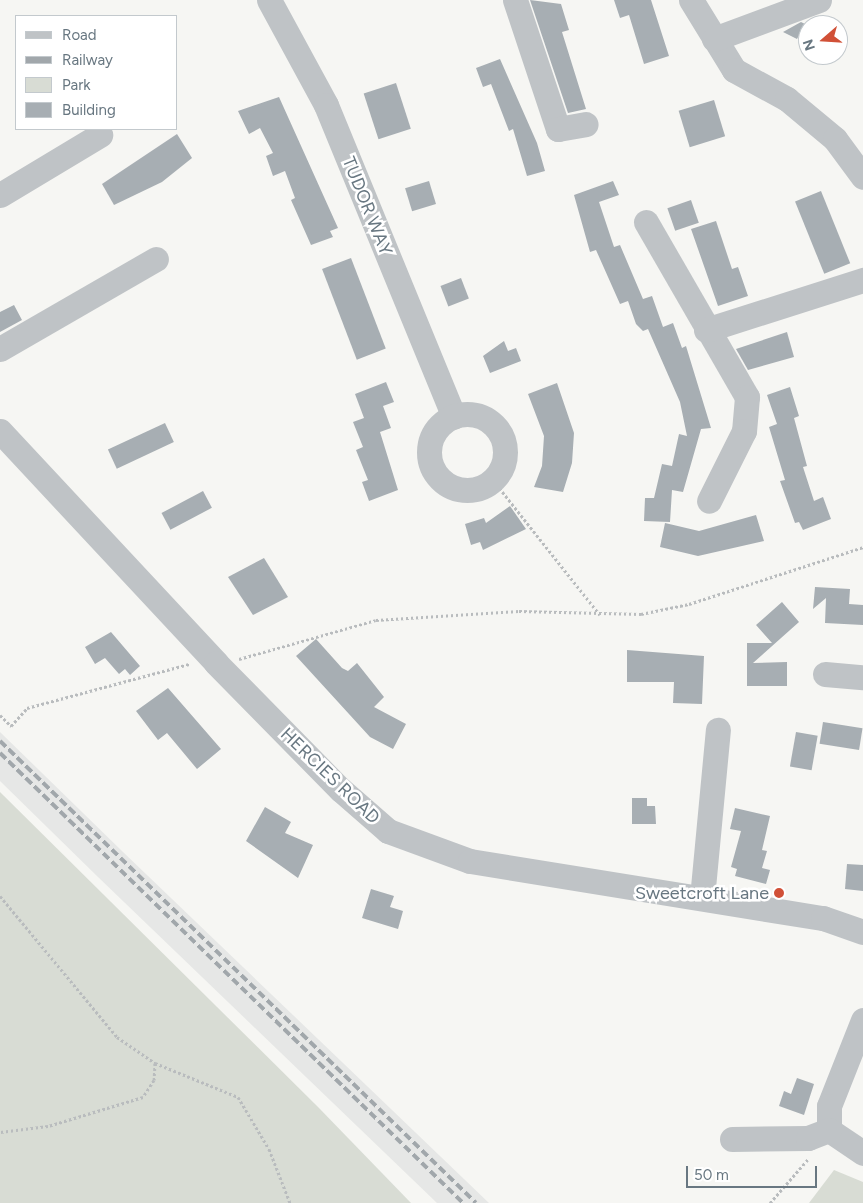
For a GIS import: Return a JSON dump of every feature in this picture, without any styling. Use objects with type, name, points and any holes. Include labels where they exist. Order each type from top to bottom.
[{"type":"street","name":"TUDOR WAY","points":[[269,0],[326,106],[454,417]]},
{"type":"street","points":[[516,0],[558,129],[586,124]]},
{"type":"street","points":[[691,0],[734,70],[787,99],[835,139],[863,177]]},
{"type":"street","points":[[714,39],[819,0]]},
{"type":"street","points":[[0,196],[100,135]]},
{"type":"street","points":[[646,222],[706,330],[747,397],[744,431],[709,501]]},
{"type":"street","points":[[0,349],[156,259]]},
{"type":"street","points":[[706,330],[863,280]]},
{"type":"street","points":[[454,417],[482,417],[498,430],[506,452],[503,465],[493,480],[478,489],[455,489],[434,472],[431,442],[444,423],[454,417]]},
{"type":"street","name":"HERCIES ROAD","points":[[0,431],[216,663],[341,790],[388,831],[470,861],[823,918],[863,932]]},
{"type":"street","points":[[825,674],[863,676]]},
{"type":"street","points":[[702,898],[718,730]]},
{"type":"street","points":[[829,1130],[829,1106],[863,1020]]},
{"type":"street","points":[[732,1138],[808,1138],[829,1130]]},
{"type":"street","points":[[829,1130],[863,1153]]},
{"type":"path","points":[[493,480],[600,615]]},
{"type":"path","points":[[0,715],[10,726],[27,708],[196,662],[216,663],[376,620],[519,611],[600,615],[641,614],[689,604],[863,547]]},
{"type":"path","points":[[0,896],[117,1037],[155,1063],[208,1081],[238,1096],[269,1149],[290,1203]]},
{"type":"path","points":[[0,1132],[48,1126],[143,1097],[154,1080],[155,1063]]},
{"type":"path","points":[[770,1203],[829,1130]]},
{"type":"shaded area","points":[[0,732],[489,1203],[437,1203],[98,877],[0,781]]},
{"type":"green space","points":[[0,792],[318,1107],[411,1203],[0,1203]]},
{"type":"green space","points":[[834,1170],[863,1182],[863,1203],[809,1203]]},
{"type":"building","points":[[530,0],[561,4],[569,30],[562,32],[586,109],[568,113]]},
{"type":"building","points":[[614,0],[651,0],[669,56],[644,64],[629,15],[620,18]]},
{"type":"building","points":[[798,24],[797,39],[783,32]]},
{"type":"building","points":[[500,59],[537,143],[545,171],[527,176],[513,129],[509,131],[491,84],[483,87],[476,68]]},
{"type":"building","points":[[396,83],[411,129],[378,139],[364,94]]},
{"type":"building","points":[[279,97],[338,228],[330,231],[333,237],[311,245],[291,200],[295,198],[285,171],[273,176],[266,156],[273,153],[260,128],[249,134],[238,111]]},
{"type":"building","points":[[714,100],[725,136],[690,147],[679,111]]},
{"type":"building","points":[[177,134],[192,158],[162,182],[114,205],[102,184]]},
{"type":"building","points":[[429,181],[436,204],[412,211],[405,188]]},
{"type":"building","points":[[613,181],[619,195],[599,202],[614,247],[620,245],[643,299],[652,296],[663,327],[673,323],[682,348],[686,346],[711,428],[701,429],[683,492],[672,490],[670,522],[644,521],[645,498],[654,498],[662,464],[672,466],[679,434],[687,436],[680,402],[648,329],[643,331],[636,324],[628,301],[620,304],[596,250],[590,252],[574,195]]},
{"type":"building","points":[[821,191],[850,263],[824,274],[795,201]]},
{"type":"building","points":[[691,200],[699,223],[675,231],[667,208]]},
{"type":"building","points":[[716,221],[732,269],[738,267],[748,296],[718,306],[691,229]]},
{"type":"building","points":[[351,258],[386,349],[357,360],[322,269]]},
{"type":"building","points":[[461,278],[469,299],[448,306],[440,286]]},
{"type":"building","points":[[14,305],[22,320],[0,332],[0,312]]},
{"type":"building","points":[[787,332],[794,357],[748,370],[736,349]]},
{"type":"building","points":[[504,341],[508,351],[516,348],[521,361],[490,373],[483,356]]},
{"type":"building","points":[[386,382],[394,402],[383,406],[391,428],[380,432],[398,490],[369,501],[362,482],[368,480],[356,450],[363,447],[353,422],[364,418],[355,394]]},
{"type":"building","points":[[557,383],[574,433],[572,463],[563,492],[534,487],[542,466],[544,436],[528,394]]},
{"type":"building","points":[[790,387],[799,416],[794,418],[807,466],[803,467],[814,501],[823,497],[831,519],[803,530],[799,522],[795,523],[780,481],[785,480],[769,427],[777,424],[767,395]]},
{"type":"building","points":[[165,423],[174,442],[117,469],[108,450]]},
{"type":"building","points":[[203,491],[212,508],[170,530],[162,513]]},
{"type":"building","points":[[510,506],[526,529],[483,550],[480,542],[471,545],[465,524],[484,518],[486,523]]},
{"type":"building","points":[[756,515],[764,541],[698,556],[660,547],[665,523],[699,531]]},
{"type":"building","points":[[264,558],[288,597],[253,615],[228,577]]},
{"type":"building","points":[[815,587],[850,589],[849,604],[863,605],[863,625],[825,623],[826,598],[813,609]]},
{"type":"building","points":[[782,602],[799,622],[753,663],[787,662],[787,686],[747,686],[747,643],[772,643],[756,625]]},
{"type":"building","points":[[111,632],[140,666],[130,675],[125,669],[119,674],[105,658],[95,664],[85,647]]},
{"type":"building","points":[[316,639],[342,668],[348,671],[357,663],[384,697],[374,707],[406,724],[393,749],[370,737],[296,656]]},
{"type":"building","points":[[627,650],[704,656],[702,704],[673,703],[674,682],[627,682]]},
{"type":"building","points":[[168,688],[221,749],[197,769],[167,733],[158,740],[136,711]]},
{"type":"building","points":[[823,722],[863,728],[859,750],[820,744]]},
{"type":"building","points":[[796,732],[818,736],[812,770],[790,766]]},
{"type":"building","points":[[632,798],[647,798],[647,806],[655,806],[656,824],[632,824]]},
{"type":"building","points":[[265,807],[291,822],[285,833],[313,845],[298,878],[246,841]]},
{"type":"building","points":[[735,808],[770,816],[762,850],[767,851],[762,868],[770,870],[766,884],[735,876],[737,869],[731,867],[741,831],[730,829]]},
{"type":"building","points":[[847,864],[863,865],[863,891],[845,889]]},
{"type":"building","points":[[371,889],[394,896],[390,907],[403,911],[398,929],[362,918]]},
{"type":"building","points":[[797,1078],[814,1084],[804,1115],[779,1106],[784,1091],[791,1094]]},
{"type":"railway","points":[[0,741],[476,1203]]},
{"type":"railway","points":[[0,753],[463,1203]]},
{"type":"place","name":"Sweetcroft Lane","points":[[779,893]]}]
